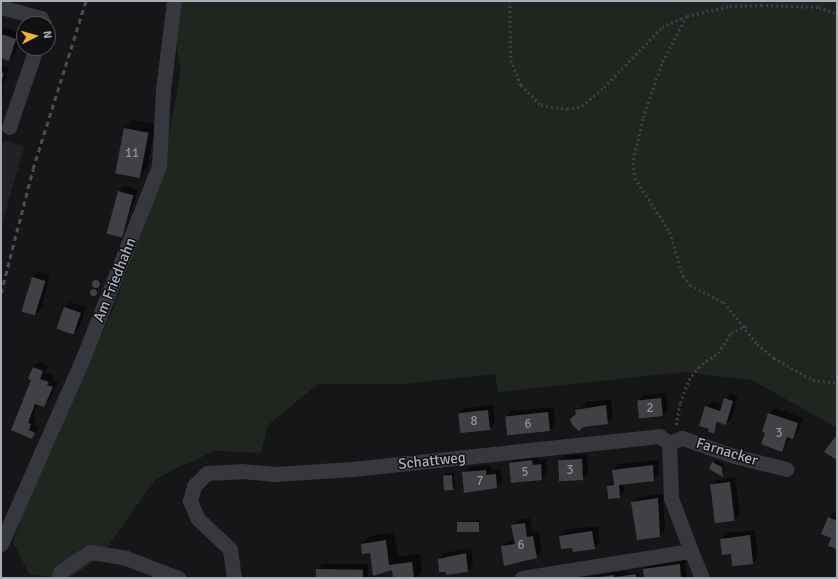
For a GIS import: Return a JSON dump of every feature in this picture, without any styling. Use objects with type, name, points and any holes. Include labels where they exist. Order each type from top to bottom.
[{"type":"street","name":"Am Friedhahn","points":[[1,544],[82,358],[159,166],[163,90],[174,1]]},
{"type":"street","points":[[1,7],[34,16]]},
{"type":"street","points":[[9,127],[33,56]]},
{"type":"street","name":"Schattweg","points":[[234,578],[230,549],[198,519],[190,501],[194,486],[207,473],[241,471],[275,474],[352,469],[659,436],[669,443]]},
{"type":"street","name":"Farnacker","points":[[669,443],[682,438],[734,456],[786,469]]},
{"type":"street","points":[[669,443],[671,498],[702,578]]},
{"type":"street","points":[[522,578],[691,551]]},
{"type":"street","points":[[58,578],[60,572],[90,552],[126,558],[178,578]]},
{"type":"path","points":[[510,1],[511,60],[521,85],[541,105],[560,108],[582,106],[604,87],[662,27],[687,16],[730,6],[761,5],[819,7],[837,14]]},
{"type":"path","points":[[687,16],[662,64],[643,119],[633,163],[635,178],[670,232],[683,276],[690,285],[724,302],[746,326],[757,344],[774,358],[813,380],[837,383]]},
{"type":"path","points":[[669,443],[689,380],[698,367],[718,353],[731,333],[746,326]]},
{"type":"shaded area","points":[[181,1],[837,1],[837,428],[752,380],[684,372],[498,392],[495,374],[403,384],[318,384],[268,425],[261,453],[215,451],[156,479],[99,558],[69,578],[30,575],[13,543],[27,500],[114,307],[164,164],[181,68],[175,41]]},
{"type":"shaded area","points":[[1,139],[24,147],[1,228]]},
{"type":"building","points":[[1,34],[16,39],[9,61],[1,58]]},
{"type":"building","points":[[1,72],[4,73],[1,83]]},
{"type":"building","points":[[124,128],[149,133],[140,178],[115,173]]},
{"type":"building","points":[[118,191],[133,195],[122,238],[107,234]]},
{"type":"building","points":[[32,277],[45,281],[35,316],[21,311]]},
{"type":"building","points":[[94,280],[98,280],[100,284],[98,288],[94,288],[92,286],[92,282]]},
{"type":"building","points":[[93,289],[96,292],[93,295],[90,292]]},
{"type":"building","points":[[64,307],[81,313],[74,335],[57,329]]},
{"type":"building","points":[[33,367],[43,371],[40,379],[49,382],[47,385],[53,387],[44,407],[35,404],[28,423],[31,424],[29,430],[35,433],[32,439],[11,430],[31,380],[28,379]]},
{"type":"building","points":[[661,398],[663,416],[639,418],[637,401]]},
{"type":"building","points":[[724,398],[733,401],[726,425],[717,422],[714,433],[708,432],[709,429],[699,426],[705,406],[720,411]]},
{"type":"building","points":[[606,405],[608,424],[583,427],[579,431],[573,426],[570,419],[576,414],[575,410]]},
{"type":"building","points":[[488,410],[490,430],[460,433],[458,413]]},
{"type":"building","points":[[548,412],[550,431],[507,435],[505,416]]},
{"type":"building","points":[[768,413],[798,423],[793,439],[787,437],[782,452],[761,444],[765,433],[762,432]]},
{"type":"building","points":[[835,437],[837,439],[837,460],[824,452]]},
{"type":"building","points":[[582,459],[583,480],[559,481],[558,460]]},
{"type":"building","points":[[532,460],[533,465],[541,464],[542,480],[511,483],[509,463]]},
{"type":"building","points":[[712,462],[722,467],[723,477],[709,469]]},
{"type":"building","points":[[653,465],[654,481],[619,485],[620,498],[608,499],[607,486],[614,485],[612,470]]},
{"type":"building","points":[[486,470],[486,475],[496,474],[497,488],[464,493],[462,472]]},
{"type":"building","points":[[452,475],[453,490],[444,491],[443,476]]},
{"type":"building","points":[[730,482],[735,521],[715,523],[710,484]]},
{"type":"building","points":[[658,498],[660,537],[637,540],[631,502]]},
{"type":"building","points":[[828,517],[837,521],[837,549],[828,546],[831,538],[821,534]]},
{"type":"building","points":[[457,522],[479,522],[479,532],[457,532]]},
{"type":"building","points":[[525,523],[527,537],[533,536],[537,558],[504,566],[501,546],[515,544],[511,525]]},
{"type":"building","points":[[592,531],[595,549],[573,552],[572,548],[561,549],[559,536]]},
{"type":"building","points":[[750,535],[753,564],[732,566],[731,554],[722,555],[720,539]]},
{"type":"building","points":[[386,540],[389,565],[412,562],[414,578],[393,578],[392,570],[373,576],[370,553],[362,554],[361,544]]},
{"type":"building","points":[[466,553],[468,572],[446,575],[446,572],[439,572],[438,559]]},
{"type":"building","points":[[680,564],[681,578],[644,578],[643,569]]},
{"type":"building","points":[[316,569],[363,570],[363,578],[316,578]]},
{"type":"building","points":[[636,574],[636,578],[615,578],[615,577]]},
{"type":"building","points":[[614,575],[614,578],[598,578],[598,577]]},
{"type":"railway","points":[[1,293],[33,169],[86,1]]}]
